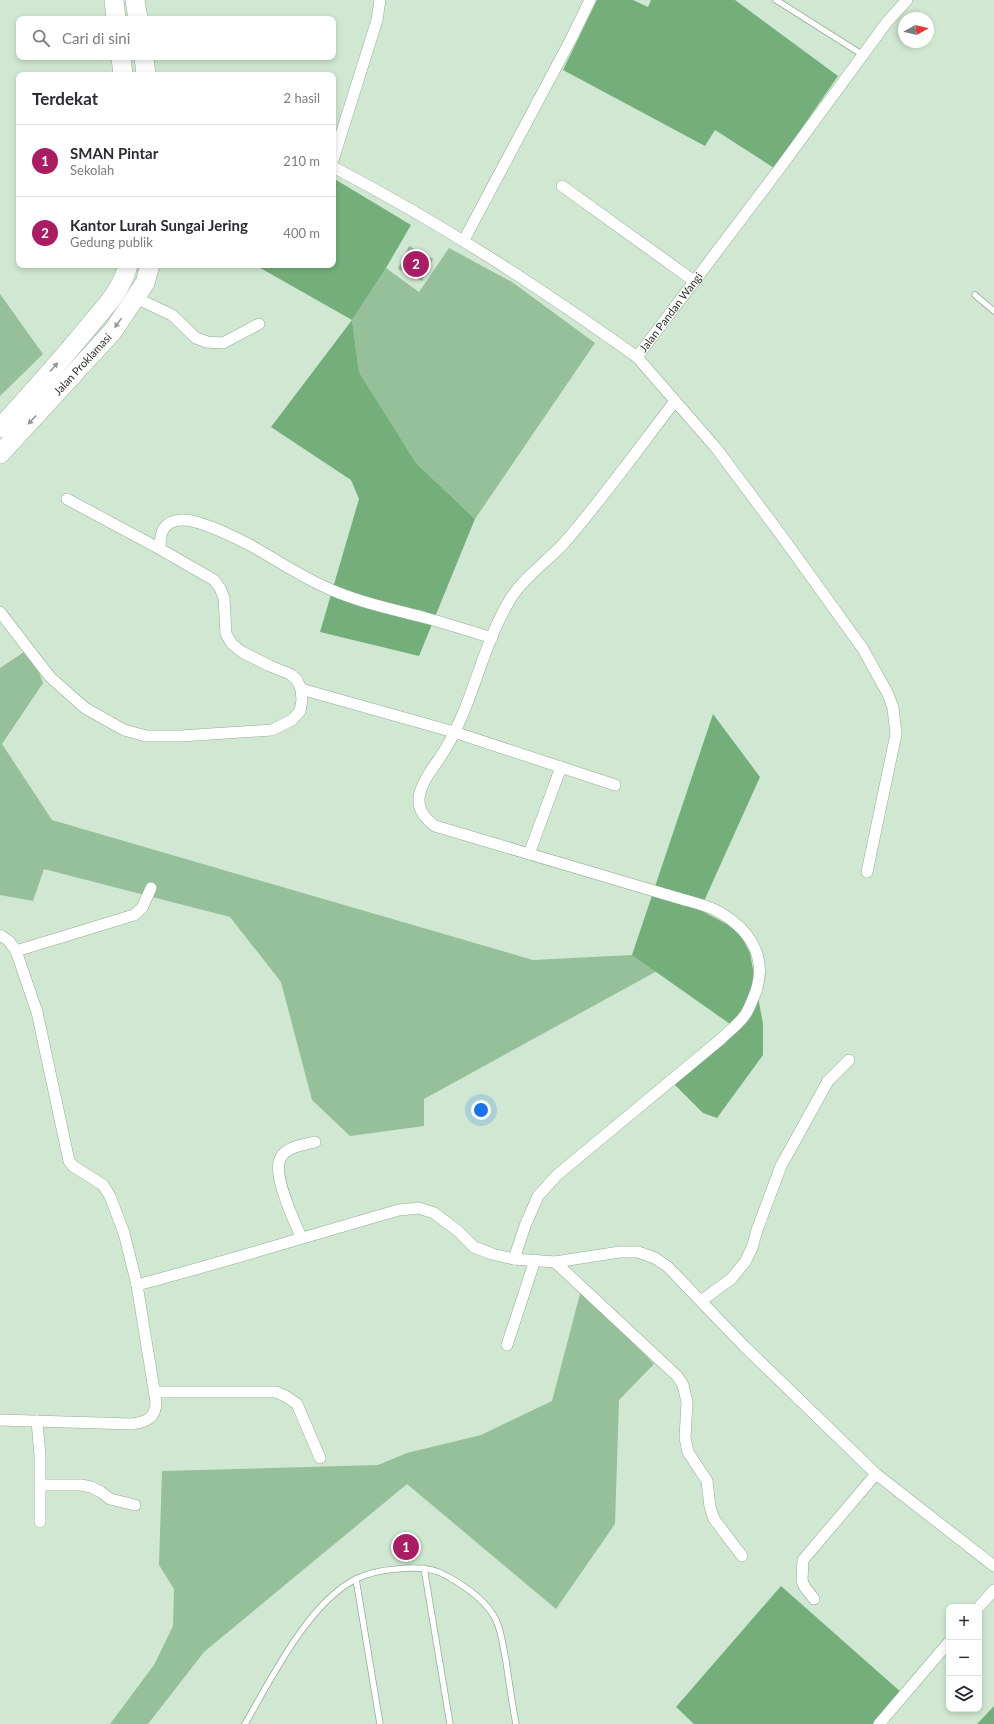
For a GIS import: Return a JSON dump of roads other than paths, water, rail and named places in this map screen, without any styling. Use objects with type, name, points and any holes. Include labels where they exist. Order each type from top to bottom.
[{"type":"highway","points":[[114,0],[116,16]]},
{"type":"highway","points":[[136,0],[138,16]]},
{"type":"highway","points":[[122,60],[124,72]]},
{"type":"highway","points":[[144,60],[146,72]]},
{"type":"highway","name":"Jalan Proklamasi","points":[[0,428],[57,364],[113,296],[125,279],[127,268]]},
{"type":"highway","name":"Jalan Proklamasi","points":[[3,445],[112,331],[145,283],[149,268]]},
{"type":"street","points":[[336,150],[377,20],[380,0]]},
{"type":"street","points":[[464,240],[590,0]]},
{"type":"street","name":"Jalan Pandan Wangi","points":[[336,168],[395,199],[464,240],[558,301],[636,356],[777,172],[888,22],[907,0]]},
{"type":"street","points":[[562,186],[694,281]]},
{"type":"street","points":[[136,298],[172,315],[196,338],[207,342],[223,342],[259,324]]},
{"type":"street","points":[[636,356],[716,448],[781,535],[863,649],[888,694],[893,708],[896,734],[867,872]]},
{"type":"street","points":[[514,1259],[525,1226],[538,1196],[557,1174],[721,1039],[746,1015],[757,990],[760,978],[759,963],[754,944],[741,927],[718,911],[435,826],[422,814],[419,799],[429,774],[447,747],[454,732],[498,622],[512,597],[534,571],[564,543],[675,401]]},
{"type":"street","points":[[0,612],[50,677],[85,708],[124,730],[146,736],[181,736],[272,730],[292,720],[300,711],[302,700],[301,689],[297,680],[290,674],[242,652],[232,644],[226,634],[224,598],[220,588],[214,580],[67,499]]},
{"type":"street","points":[[160,549],[160,535],[165,527],[174,522],[183,520],[194,522],[239,539],[326,588],[373,604],[427,618],[492,638]]},
{"type":"street","points":[[301,689],[454,732],[615,784]]},
{"type":"street","points":[[529,854],[561,767]]},
{"type":"street","points":[[16,951],[134,915],[142,908],[151,888]]},
{"type":"street","points":[[0,935],[9,941],[16,951],[37,1012],[69,1161],[72,1166],[103,1185],[110,1196],[124,1234],[137,1285],[156,1392],[156,1409],[152,1417],[143,1422],[132,1424],[0,1420]]},
{"type":"street","points":[[701,1301],[731,1279],[746,1262],[781,1166],[828,1081],[849,1060]]},
{"type":"street","points":[[301,1238],[284,1194],[279,1166],[281,1157],[292,1148],[315,1142]]},
{"type":"street","points":[[137,1285],[191,1271],[398,1210],[419,1208],[434,1213],[458,1231],[474,1248],[514,1259],[555,1262],[620,1252],[638,1252],[655,1258],[668,1267],[744,1346],[876,1474],[994,1566]]},
{"type":"street","points":[[507,1345],[535,1260]]},
{"type":"street","points":[[555,1262],[677,1376],[683,1385],[687,1402],[685,1438],[688,1452],[707,1481],[710,1507],[714,1518],[742,1556]]},
{"type":"street","points":[[156,1392],[276,1392],[297,1404],[320,1458]]},
{"type":"street","points":[[37,1421],[41,1485],[40,1522]]},
{"type":"street","points":[[814,1598],[804,1586],[802,1580],[803,1560],[876,1474]]},
{"type":"street","points":[[41,1485],[81,1485],[91,1487],[110,1499],[135,1505]]},
{"type":"street","points":[[982,1604],[994,1590]]},
{"type":"street","points":[[879,1724],[946,1646]]},
{"type":"lane","points":[[776,0],[863,55]]},
{"type":"lane","points":[[975,295],[994,311]]},
{"type":"lane","points":[[245,1724],[282,1658],[318,1610],[334,1595],[356,1579],[385,1570],[406,1568],[424,1568],[440,1572],[477,1596],[496,1619],[501,1634],[516,1724]]},
{"type":"lane","points":[[424,1568],[450,1724]]},
{"type":"lane","points":[[356,1579],[380,1724]]},
{"type":"place","name":"Kantor Lurah Sungai Jering","points":[[416,264]]},
{"type":"place","name":"SMAN Pintar","points":[[406,1547]]}]
